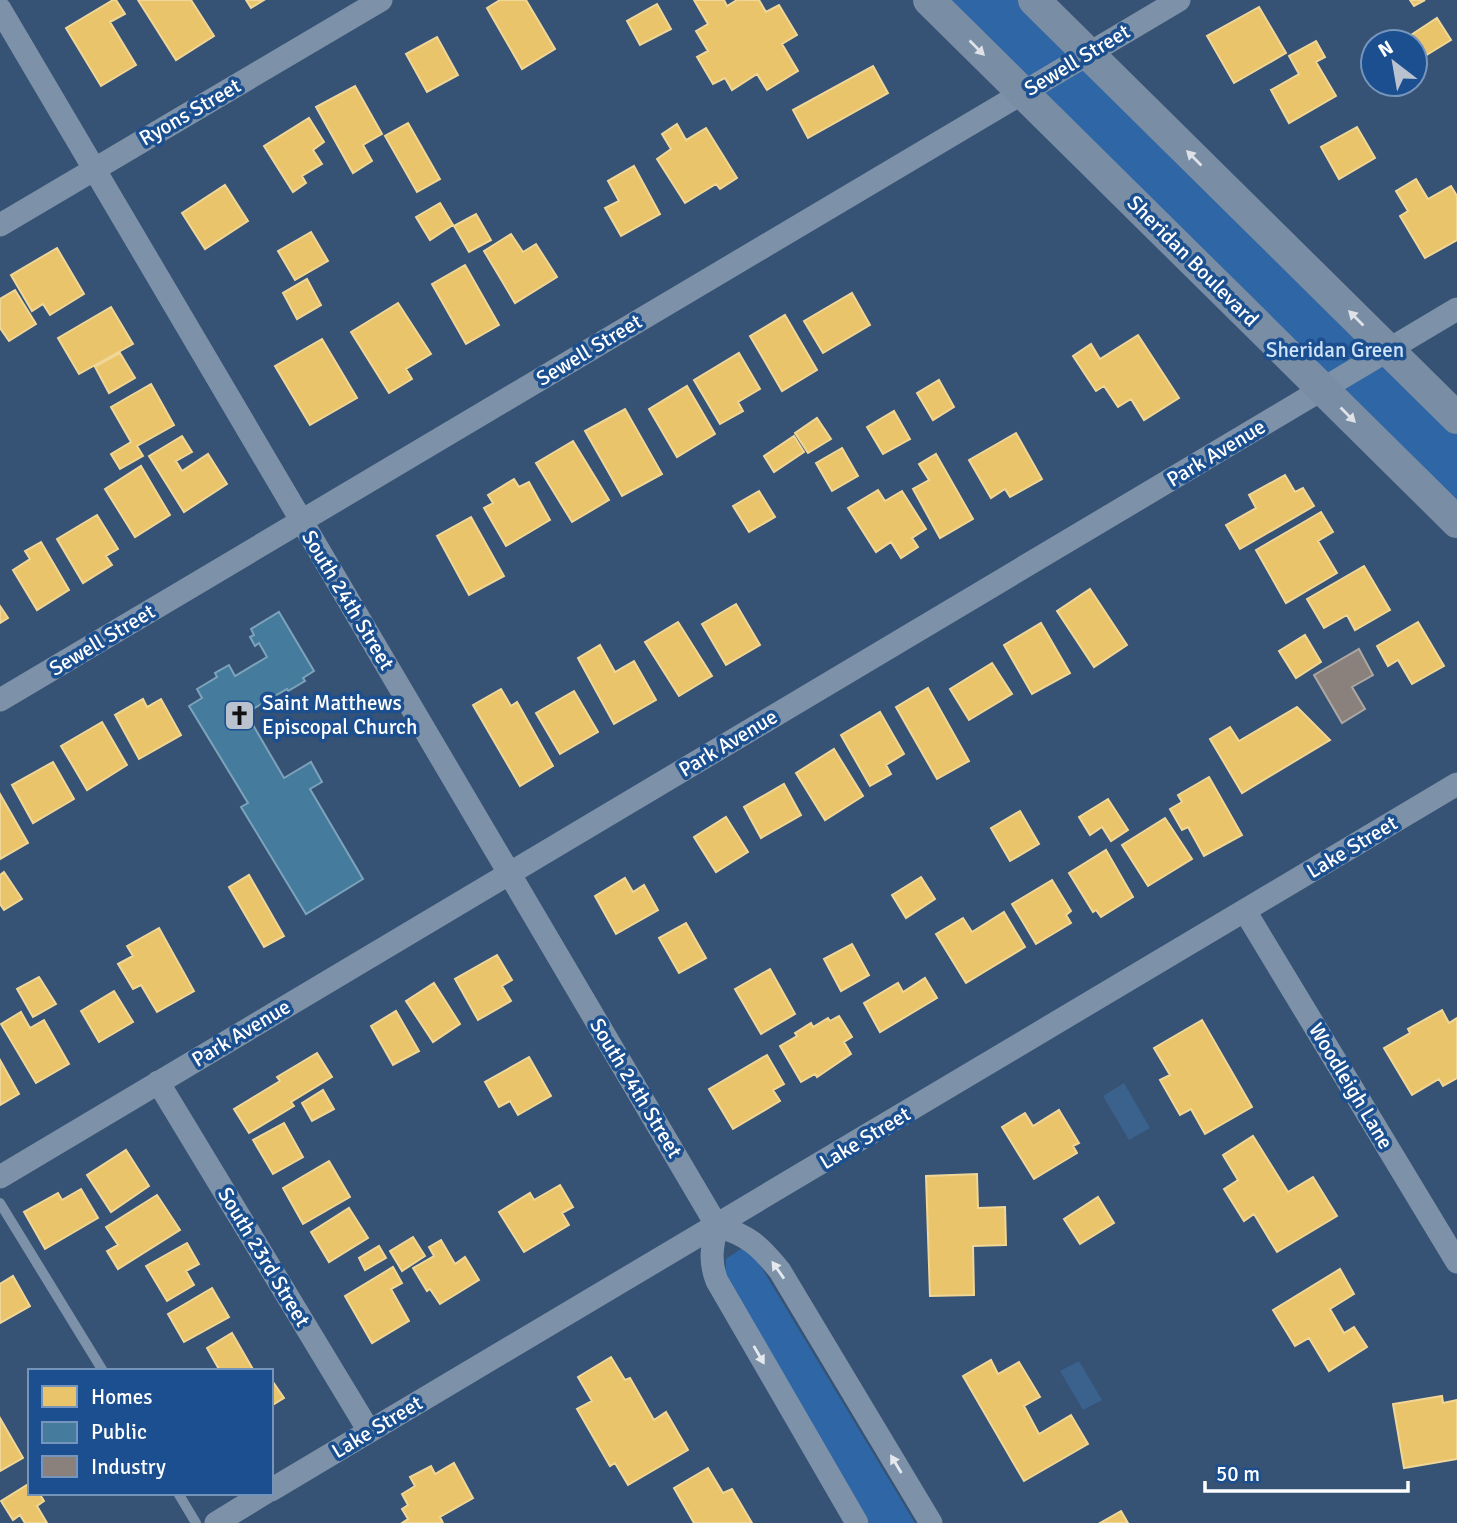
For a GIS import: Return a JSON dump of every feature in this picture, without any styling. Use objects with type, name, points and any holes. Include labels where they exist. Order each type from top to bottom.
[{"type":"main road","name":"Sheridan Boulevard","points":[[929,0],[1457,522]]},
{"type":"main road","points":[[1034,0],[1457,418]]},
{"type":"street","name":"Ryons Street","points":[[0,225],[381,0]]},
{"type":"street","name":"Sewell Street","points":[[0,700],[1178,0]]},
{"type":"street","name":"South 24th Street","points":[[0,9],[717,1226]]},
{"type":"street","name":"Park Avenue","points":[[0,1177],[1457,309]]},
{"type":"street","name":"Lake Street","points":[[273,1489],[1457,784]]},
{"type":"street","name":"Woodleigh Lane","points":[[1245,911],[1457,1262]]},
{"type":"street","name":"South 23rd Street","points":[[158,1082],[369,1431]]},
{"type":"street","points":[[857,1523],[717,1281],[711,1250],[717,1226],[735,1231],[753,1241],[780,1271],[931,1523]]},
{"type":"street","points":[[216,1523],[262,1495]]},
{"type":"lane","points":[[0,1203],[102,1369]]},
{"type":"lane","points":[[179,1495],[196,1523]]},
{"type":"green space","name":"Sheridan Green","points":[[929,0],[1034,0],[1457,418],[1457,522]]},
{"type":"green space","points":[[741,1249],[749,1251],[757,1260],[915,1523],[870,1523],[726,1277],[726,1259]]},
{"type":"shaded area","points":[[1124,1083],[1150,1128],[1129,1140],[1103,1096]]},
{"type":"shaded area","points":[[1079,1361],[1102,1400],[1083,1410],[1060,1371]]},
{"type":"building: Homes","points":[[116,0],[125,14],[110,22],[136,65],[101,86],[66,28]]},
{"type":"building: Homes","points":[[138,0],[191,0],[214,36],[176,60]]},
{"type":"building: Homes","points":[[246,0],[264,0],[251,8]]},
{"type":"building: Homes","points":[[500,0],[526,0],[555,49],[522,69],[487,8]]},
{"type":"building: Homes","points":[[694,0],[724,0],[727,6],[737,0],[759,0],[766,12],[779,5],[797,35],[782,44],[798,71],[767,90],[757,74],[732,90],[725,78],[713,84],[697,57],[708,51],[696,31],[708,24]]},
{"type":"building: Homes","points":[[1410,0],[1425,0],[1414,6]]},
{"type":"building: Homes","points":[[657,4],[671,29],[640,45],[627,21]]},
{"type":"building: Homes","points":[[1259,7],[1286,53],[1234,83],[1207,36]]},
{"type":"building: Homes","points":[[1437,18],[1451,40],[1429,54],[1429,28],[1422,28]]},
{"type":"building: Homes","points":[[437,37],[458,75],[427,92],[406,54]]},
{"type":"building: Homes","points":[[1316,41],[1325,57],[1316,62],[1336,96],[1289,123],[1271,90],[1299,74],[1289,56]]},
{"type":"building: Homes","points":[[873,66],[888,93],[808,138],[793,110]]},
{"type":"building: Homes","points":[[355,86],[382,134],[363,145],[372,161],[353,173],[316,107]]},
{"type":"building: Homes","points":[[309,118],[324,142],[313,150],[322,164],[302,176],[306,183],[293,192],[264,146]]},
{"type":"building: Homes","points":[[408,123],[440,179],[417,192],[385,136]]},
{"type":"building: Homes","points":[[677,124],[686,140],[706,128],[737,178],[720,189],[716,184],[685,203],[657,159],[671,149],[662,134]]},
{"type":"building: Homes","points":[[1357,127],[1375,158],[1339,179],[1321,147]]},
{"type":"building: Homes","points":[[634,166],[660,214],[621,236],[605,208],[619,201],[608,181]]},
{"type":"building: Homes","points":[[1416,179],[1428,199],[1451,186],[1457,196],[1457,240],[1425,258],[1400,216],[1408,211],[1396,191]]},
{"type":"building: Homes","points":[[225,185],[248,221],[205,249],[182,213]]},
{"type":"building: Homes","points":[[440,203],[453,225],[430,240],[416,217]]},
{"type":"building: Homes","points":[[476,214],[491,240],[469,252],[454,226]]},
{"type":"building: Homes","points":[[311,232],[328,261],[295,280],[278,251]]},
{"type":"building: Homes","points":[[511,234],[523,252],[536,244],[557,277],[515,303],[484,251]]},
{"type":"building: Homes","points":[[57,248],[84,294],[50,315],[43,304],[32,311],[11,275]]},
{"type":"building: Homes","points":[[465,265],[499,325],[466,344],[432,284]]},
{"type":"building: Homes","points":[[307,279],[321,305],[297,319],[283,293]]},
{"type":"building: Homes","points":[[15,290],[36,324],[9,341],[0,328],[0,299]]},
{"type":"building: Homes","points":[[852,293],[870,325],[823,353],[804,321]]},
{"type":"building: Homes","points":[[398,303],[431,354],[406,369],[412,379],[389,393],[351,332]]},
{"type":"building: Homes","points":[[111,307],[133,344],[79,374],[58,338]]},
{"type":"building: Homes","points":[[785,315],[817,370],[782,391],[750,336]]},
{"type":"building: Homes","points":[[1138,335],[1179,398],[1144,420],[1131,399],[1118,407],[1104,386],[1096,391],[1073,356],[1091,344],[1100,359]]},
{"type":"building: Homes","points":[[322,339],[357,398],[310,425],[275,366]]},
{"type":"building: Homes","points":[[120,353],[135,378],[109,393],[95,367]]},
{"type":"building: Homes","points":[[739,353],[760,389],[738,402],[743,411],[720,424],[694,380]]},
{"type":"building: Homes","points":[[939,380],[954,407],[933,420],[917,393]]},
{"type":"building: Homes","points":[[151,384],[174,425],[137,446],[143,456],[120,469],[111,454],[131,442],[111,407]]},
{"type":"building: Homes","points":[[687,386],[715,434],[677,457],[649,409]]},
{"type":"building: Homes","points":[[625,409],[662,474],[622,496],[585,431]]},
{"type":"building: Homes","points":[[894,411],[910,439],[883,454],[867,427]]},
{"type":"building: Homes","points":[[817,418],[831,439],[808,453],[795,433]]},
{"type":"building: Homes","points":[[1016,433],[1042,479],[1010,497],[1005,489],[991,498],[969,460]]},
{"type":"building: Homes","points":[[182,436],[192,452],[176,461],[182,471],[208,454],[227,484],[184,512],[149,456]]},
{"type":"building: Homes","points":[[794,436],[804,452],[774,472],[764,456]]},
{"type":"building: Homes","points":[[573,441],[609,500],[572,522],[536,463]]},
{"type":"building: Homes","points":[[842,448],[858,476],[832,491],[816,463]]},
{"type":"building: Homes","points":[[936,454],[973,519],[940,538],[913,489],[929,480],[919,464]]},
{"type":"building: Homes","points":[[141,466],[170,515],[135,537],[105,489]]},
{"type":"building: Homes","points":[[1285,475],[1295,492],[1303,488],[1314,506],[1240,549],[1226,525],[1256,508],[1249,495]]},
{"type":"building: Homes","points":[[514,479],[519,487],[529,482],[550,520],[506,546],[484,508],[493,503],[488,495]]},
{"type":"building: Homes","points":[[878,490],[885,501],[902,491],[926,529],[912,538],[918,547],[901,558],[891,542],[876,552],[848,508]]},
{"type":"building: Homes","points":[[759,491],[775,517],[749,532],[733,506]]},
{"type":"building: Homes","points":[[1321,512],[1333,532],[1318,541],[1337,573],[1286,603],[1256,550]]},
{"type":"building: Homes","points":[[97,515],[118,549],[106,556],[112,565],[83,583],[57,539]]},
{"type":"building: Homes","points":[[471,517],[504,576],[469,595],[437,536]]},
{"type":"building: Homes","points":[[41,542],[69,590],[37,610],[13,570],[30,559],[25,551]]},
{"type":"building: Homes","points":[[1364,566],[1390,610],[1355,630],[1347,615],[1324,628],[1307,599]]},
{"type":"building: Homes","points":[[1090,589],[1127,645],[1094,667],[1057,611]]},
{"type":"building: Homes","points":[[736,604],[760,645],[726,665],[702,624]]},
{"type":"building: Homes","points":[[0,606],[8,618],[0,623]]},
{"type":"building: Homes","points":[[678,622],[712,676],[679,696],[645,642]]},
{"type":"building: Homes","points":[[1418,622],[1444,666],[1412,684],[1398,660],[1388,666],[1377,646]]},
{"type":"building: Homes","points":[[1041,623],[1070,673],[1032,694],[1004,645]]},
{"type":"building: Homes","points":[[1305,635],[1321,662],[1296,678],[1279,651]]},
{"type":"building: Homes","points":[[600,645],[615,672],[634,661],[656,700],[614,724],[578,658]]},
{"type":"building: Homes","points":[[992,663],[1012,694],[969,720],[950,689]]},
{"type":"building: Homes","points":[[928,688],[969,761],[937,779],[896,707]]},
{"type":"building: Homes","points":[[501,689],[511,706],[517,702],[553,766],[520,786],[473,705]]},
{"type":"building: Homes","points":[[574,691],[598,732],[560,754],[536,713]]},
{"type":"building: Homes","points":[[143,699],[147,707],[161,699],[181,735],[139,759],[115,715]]},
{"type":"building: Homes","points":[[1297,707],[1330,740],[1242,793],[1210,739],[1230,727],[1239,741]]},
{"type":"building: Homes","points":[[880,712],[904,754],[886,765],[891,774],[870,786],[841,735]]},
{"type":"building: Homes","points":[[102,722],[127,765],[87,790],[61,746]]},
{"type":"building: Homes","points":[[834,749],[863,796],[825,820],[796,773]]},
{"type":"building: Homes","points":[[53,762],[74,799],[33,823],[12,785]]},
{"type":"building: Homes","points":[[1209,777],[1242,835],[1204,856],[1188,827],[1182,830],[1170,809],[1182,802],[1178,795]]},
{"type":"building: Homes","points":[[784,784],[801,815],[761,838],[744,807]]},
{"type":"building: Homes","points":[[0,794],[28,843],[0,859]]},
{"type":"building: Homes","points":[[1108,799],[1128,830],[1111,841],[1102,827],[1090,835],[1079,817]]},
{"type":"building: Homes","points":[[1020,811],[1039,844],[1010,861],[991,828]]},
{"type":"building: Homes","points":[[726,817],[748,852],[716,872],[694,837]]},
{"type":"building: Homes","points":[[1165,818],[1192,859],[1148,886],[1122,845]]},
{"type":"building: Homes","points":[[1106,850],[1133,897],[1101,917],[1096,910],[1093,912],[1069,873]]},
{"type":"building: Homes","points":[[4,872],[22,899],[4,910],[0,904],[0,875]]},
{"type":"building: Homes","points":[[249,875],[284,936],[264,947],[229,887]]},
{"type":"building: Homes","points":[[921,877],[935,899],[906,918],[892,895]]},
{"type":"building: Homes","points":[[625,878],[633,892],[644,885],[658,910],[616,934],[595,896]]},
{"type":"building: Homes","points":[[1052,880],[1071,911],[1066,915],[1071,923],[1036,944],[1012,904]]},
{"type":"building: Homes","points":[[1004,912],[1025,947],[966,983],[936,934],[963,918],[972,932]]},
{"type":"building: Homes","points":[[686,923],[706,958],[679,973],[659,938]]},
{"type":"building: Homes","points":[[159,928],[194,991],[157,1012],[141,985],[133,989],[118,964],[133,956],[127,946]]},
{"type":"building: Homes","points":[[852,944],[869,975],[841,991],[824,959]]},
{"type":"building: Homes","points":[[497,955],[512,980],[502,986],[511,1001],[478,1020],[455,979]]},
{"type":"building: Homes","points":[[770,969],[795,1014],[761,1034],[735,989]]},
{"type":"building: Homes","points":[[39,977],[56,1004],[33,1017],[17,989]]},
{"type":"building: Homes","points":[[925,978],[937,998],[880,1032],[864,1003],[898,983],[903,992]]},
{"type":"building: Homes","points":[[434,983],[460,1024],[433,1042],[406,1001]]},
{"type":"building: Homes","points":[[114,991],[133,1022],[99,1042],[81,1011]]},
{"type":"building: Homes","points":[[1442,1010],[1449,1023],[1457,1018],[1457,1078],[1443,1086],[1439,1079],[1412,1095],[1384,1048],[1410,1033],[1408,1029]]},
{"type":"building: Homes","points":[[396,1011],[419,1051],[393,1065],[371,1026]]},
{"type":"building: Homes","points":[[21,1012],[30,1028],[44,1020],[69,1064],[36,1083],[1,1024]]},
{"type":"building: Homes","points":[[839,1016],[852,1037],[844,1042],[851,1054],[817,1077],[815,1074],[801,1082],[780,1046],[811,1023],[813,1027],[828,1018],[830,1021]]},
{"type":"building: Homes","points":[[1202,1020],[1252,1107],[1205,1134],[1191,1109],[1180,1115],[1160,1080],[1170,1075],[1154,1048]]},
{"type":"building: Homes","points":[[317,1053],[332,1077],[291,1102],[294,1106],[249,1133],[234,1109],[280,1081],[277,1077]]},
{"type":"building: Homes","points":[[767,1055],[784,1084],[773,1090],[780,1101],[733,1129],[709,1089]]},
{"type":"building: Homes","points":[[529,1057],[551,1096],[518,1115],[510,1101],[499,1107],[485,1082]]},
{"type":"building: Homes","points":[[0,1060],[19,1094],[0,1105]]},
{"type":"building: Homes","points":[[323,1090],[334,1109],[312,1121],[302,1103]]},
{"type":"building: Homes","points":[[1059,1110],[1079,1143],[1073,1146],[1077,1153],[1034,1179],[1002,1127],[1025,1113],[1033,1126]]},
{"type":"building: Homes","points":[[284,1123],[303,1157],[273,1174],[253,1140]]},
{"type":"building: Homes","points":[[1253,1136],[1288,1192],[1313,1177],[1337,1216],[1277,1252],[1254,1214],[1244,1221],[1224,1189],[1238,1180],[1223,1155]]},
{"type":"building: Homes","points":[[126,1150],[149,1186],[111,1212],[87,1175]]},
{"type":"building: Homes","points":[[329,1161],[350,1197],[303,1224],[283,1188]]},
{"type":"building: Homes","points":[[977,1174],[978,1208],[1005,1207],[1006,1245],[973,1246],[974,1295],[930,1296],[926,1176]]},
{"type":"building: Homes","points":[[560,1185],[573,1207],[562,1213],[569,1225],[524,1252],[499,1212],[530,1193],[534,1200]]},
{"type":"building: Homes","points":[[81,1189],[98,1218],[45,1249],[24,1212],[58,1193],[62,1200]]},
{"type":"building: Homes","points":[[157,1195],[180,1230],[118,1269],[107,1251],[118,1245],[106,1227]]},
{"type":"building: Homes","points":[[1098,1197],[1114,1223],[1080,1244],[1064,1219]]},
{"type":"building: Homes","points":[[349,1208],[368,1238],[329,1262],[311,1232]]},
{"type":"building: Homes","points":[[413,1237],[425,1256],[402,1271],[390,1251]]},
{"type":"building: Homes","points":[[441,1240],[455,1264],[465,1257],[479,1280],[440,1304],[430,1289],[427,1291],[413,1268],[434,1256],[429,1247]]},
{"type":"building: Homes","points":[[187,1243],[199,1264],[186,1271],[194,1285],[167,1301],[146,1266]]},
{"type":"building: Homes","points":[[379,1246],[386,1258],[365,1270],[359,1258]]},
{"type":"building: Homes","points":[[393,1267],[402,1283],[391,1289],[409,1321],[372,1343],[345,1296]]},
{"type":"building: Homes","points":[[1340,1269],[1354,1294],[1330,1309],[1344,1333],[1354,1327],[1367,1347],[1329,1371],[1309,1338],[1295,1346],[1273,1310]]},
{"type":"building: Homes","points":[[13,1276],[30,1306],[0,1323],[0,1284]]},
{"type":"building: Homes","points":[[212,1288],[229,1317],[184,1342],[168,1314]]},
{"type":"building: Homes","points":[[232,1333],[253,1369],[219,1369],[207,1348]]},
{"type":"building: Homes","points":[[611,1357],[625,1380],[630,1378],[654,1420],[666,1412],[688,1450],[628,1485],[615,1463],[610,1466],[577,1409],[592,1401],[578,1377]]},
{"type":"building: Homes","points":[[991,1360],[998,1374],[1019,1362],[1040,1397],[1024,1406],[1039,1434],[1071,1415],[1088,1444],[1024,1481],[963,1376]]},
{"type":"building: Homes","points":[[273,1382],[284,1398],[273,1405]]},
{"type":"building: Homes","points":[[1442,1396],[1443,1403],[1457,1400],[1457,1459],[1404,1468],[1393,1404]]},
{"type":"building: Homes","points":[[0,1418],[23,1458],[0,1471]]},
{"type":"building: Homes","points":[[454,1463],[473,1498],[440,1517],[443,1523],[402,1523],[408,1519],[402,1509],[408,1505],[402,1494],[415,1486],[410,1477],[431,1466],[435,1474]]},
{"type":"building: Homes","points":[[708,1468],[723,1493],[732,1489],[752,1523],[694,1523],[674,1488]]},
{"type":"building: Homes","points":[[28,1484],[28,1495],[40,1495],[44,1501],[37,1506],[47,1523],[25,1523],[20,1515],[13,1520],[1,1501]]},
{"type":"building: Homes","points":[[1121,1511],[1128,1523],[1100,1523]]},
{"type":"building: Public","name":"Saint Matthews Episcopal Church","points":[[279,612],[314,671],[303,678],[305,681],[246,713],[284,778],[311,762],[322,782],[310,789],[363,879],[306,914],[241,807],[248,803],[189,706],[202,698],[197,689],[217,677],[215,673],[229,665],[235,676],[267,657],[259,643],[255,646],[250,637],[254,635],[251,629]]},
{"type":"building: Industry","points":[[1359,649],[1373,675],[1352,687],[1365,709],[1342,723],[1314,675]]},
{"type":"place","name":"Saint Matthews Episcopal Church","points":[[239,715]]}]
